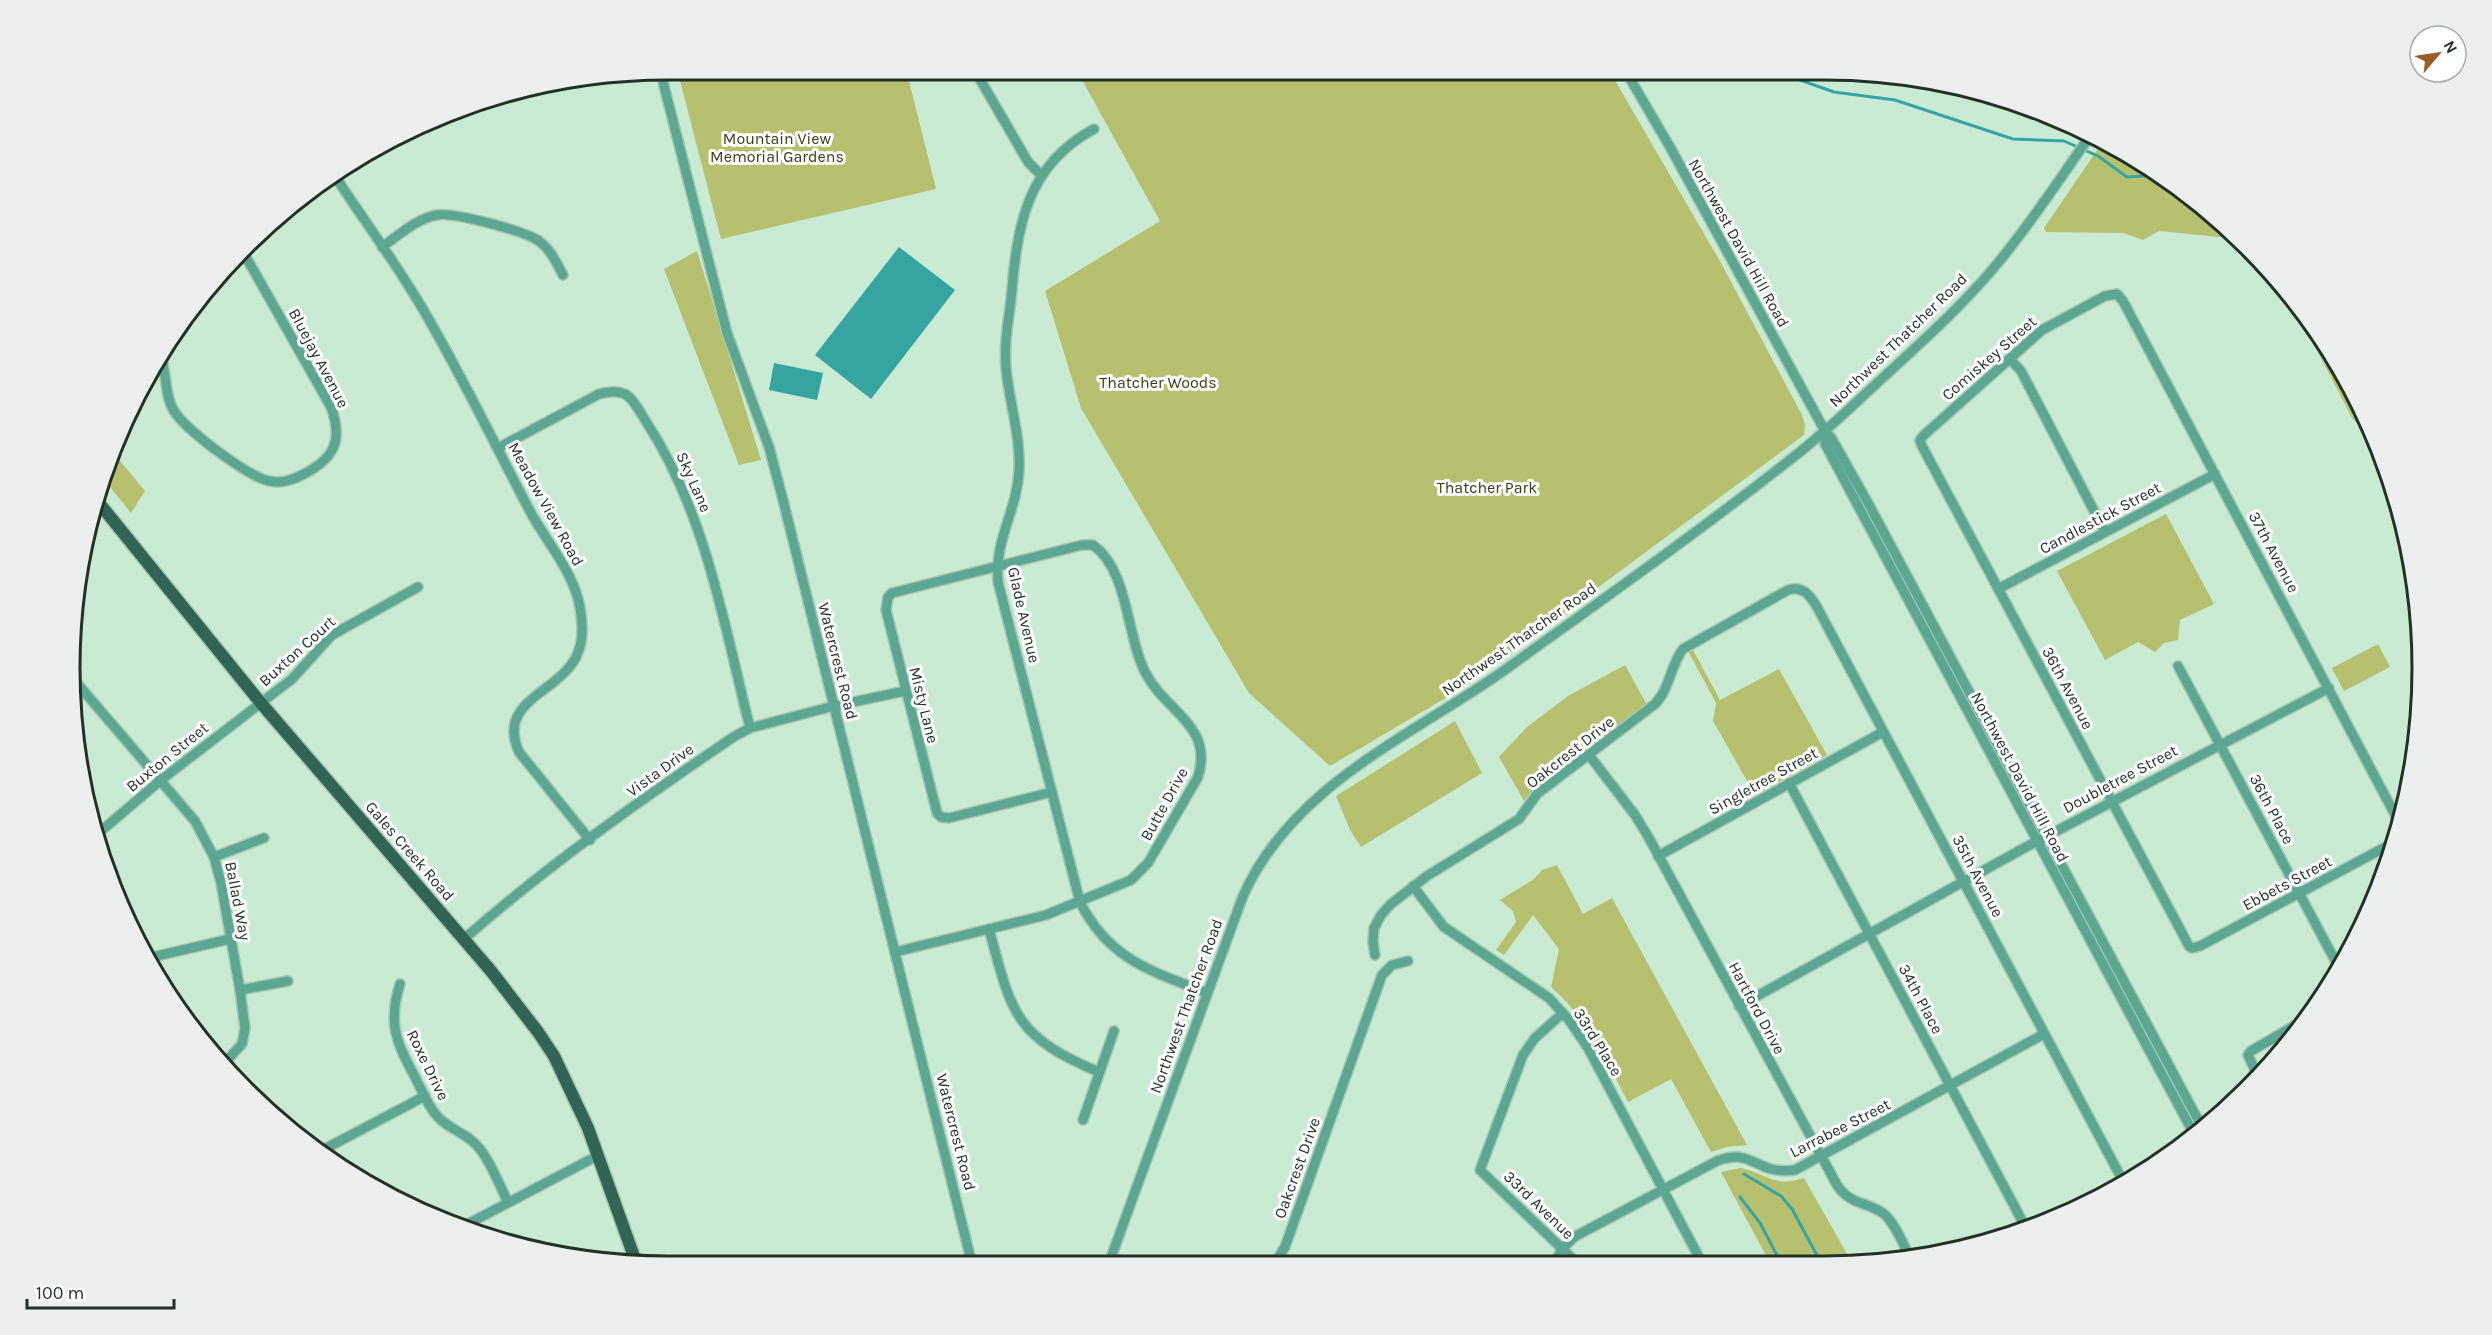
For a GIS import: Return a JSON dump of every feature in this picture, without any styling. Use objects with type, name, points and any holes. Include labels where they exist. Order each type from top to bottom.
[{"type":"main road","name":"Gales Creek Road","points":[[102,508],[260,702],[513,997],[549,1048],[588,1128],[633,1254]]},
{"type":"street","name":"Watercrest Road","points":[[663,80],[727,333],[769,447],[970,1256]]},
{"type":"street","points":[[980,80],[1028,162],[1042,176]]},
{"type":"street","name":"Northwest David Hill Road","points":[[1631,80],[1825,431],[1832,439],[1868,503],[2199,1121]]},
{"type":"street","name":"Glade Avenue","points":[[1094,129],[1068,145],[1053,160],[1042,176],[1023,215],[1016,243],[1006,365],[1017,432],[1019,471],[1015,498],[1001,538],[997,566],[998,582],[1080,902],[1093,924],[1119,952],[1136,964],[1208,993]]},
{"type":"street","name":"Northwest Thatcher Road","points":[[1112,1256],[1239,907],[1256,869],[1282,831],[1306,806],[1338,780],[1498,674],[1584,613],[1747,493],[1825,431],[1971,293],[2014,243],[2087,141]]},
{"type":"street","name":"Meadow View Road","points":[[338,181],[426,315],[533,515],[569,577],[580,605],[581,645],[576,659],[520,711],[514,723],[513,738],[519,752],[590,840]]},
{"type":"street","points":[[382,248],[422,220],[437,215],[455,215],[531,236],[551,252],[563,275]]},
{"type":"street","name":"Bluejay Avenue","points":[[163,366],[173,410],[203,439],[261,479],[284,482],[304,474],[326,460],[334,448],[337,430],[335,418],[326,397],[246,258]]},
{"type":"street","name":"Comiskey Street","points":[[1920,440],[2010,359],[2054,323],[2105,296],[2117,294]]},
{"type":"street","name":"37th Avenue","points":[[2117,294],[2394,812]]},
{"type":"street","points":[[2010,359],[2021,371],[2105,532]]},
{"type":"street","name":"Sky Lane","points":[[498,448],[598,394],[615,391],[627,395],[655,436],[690,507],[709,563],[750,728]]},
{"type":"street","name":"Northwest David Hill Road","points":[[1825,431],[1825,444],[2190,1127]]},
{"type":"street","name":"36th Avenue","points":[[1920,440],[2183,937],[2192,948]]},
{"type":"street","name":"Candlestick Street","points":[[1998,589],[2215,474]]},
{"type":"street","name":"Butte Drive","points":[[895,952],[1046,915],[1131,879],[1148,863],[1198,777],[1202,764],[1202,751],[1193,728],[1155,689],[1145,672],[1137,652],[1122,593],[1105,556],[1099,550],[1093,545],[1082,545],[997,566]]},
{"type":"street","name":"Misty Lane","points":[[997,566],[898,590],[888,597],[886,610],[905,691],[933,802],[941,817],[949,818],[1052,792]]},
{"type":"street","name":"Buxton Court","points":[[260,702],[292,679],[332,635],[418,587]]},
{"type":"street","name":"Oakcrest Drive","points":[[1375,955],[1374,928],[1381,915],[1413,886],[1519,819],[1537,794],[1658,701],[1683,649],[1788,590],[1802,590]]},
{"type":"street","name":"35th Avenue","points":[[1802,590],[1813,601],[2119,1176]]},
{"type":"street","name":"36th Place","points":[[2178,666],[2335,960]]},
{"type":"street","name":"Ballad Way","points":[[81,687],[195,821],[214,857],[240,990],[245,1028],[242,1044],[228,1058]]},
{"type":"street","name":"Doubletree Street","points":[[1739,1006],[2047,835],[2329,688]]},
{"type":"street","name":"Vista Drive","points":[[464,939],[490,916],[590,840],[683,771],[735,736],[750,728],[834,706],[905,691]]},
{"type":"street","name":"Buxton Street","points":[[103,829],[260,702]]},
{"type":"street","name":"Singletree Street","points":[[1658,856],[1883,732]]},
{"type":"street","name":"Hartford Drive","points":[[1589,755],[1635,815],[1837,1185],[1848,1198],[1877,1210],[1890,1221],[1906,1249]]},
{"type":"street","name":"34th Place","points":[[1789,783],[2022,1221]]},
{"type":"street","points":[[214,857],[264,838]]},
{"type":"street","name":"Ebbets Street","points":[[2192,948],[2200,946],[2384,848]]},
{"type":"street","name":"33rd Place","points":[[1413,886],[1444,927],[1537,989],[1563,1013],[1588,1048],[1698,1256]]},
{"type":"street","points":[[989,929],[1006,994],[1015,1012],[1031,1032],[1064,1057],[1099,1072]]},
{"type":"street","points":[[155,956],[230,939]]},
{"type":"street","name":"Oakcrest Drive","points":[[1279,1256],[1288,1240],[1377,986],[1382,975],[1392,965],[1408,961]]},
{"type":"street","points":[[240,990],[288,981]]},
{"type":"street","name":"Roxe Drive","points":[[400,984],[394,1004],[394,1035],[436,1115],[448,1125],[470,1137],[482,1150],[508,1202]]},
{"type":"street","name":"33rd Avenue","points":[[1563,1013],[1535,1038],[1523,1055],[1480,1170],[1570,1256]]},
{"type":"street","points":[[2254,1068],[2248,1055],[2255,1047],[2288,1029]]},
{"type":"street","points":[[1083,1120],[1114,1031]]},
{"type":"street","name":"Larrabee Street","points":[[1558,1256],[1574,1237],[1727,1158],[1753,1160],[1772,1169],[1795,1170],[2044,1034]]},
{"type":"street","points":[[329,1147],[425,1096]]},
{"type":"street","points":[[472,1222],[597,1156]]},
{"type":"green space","name":"Mountain View Memorial Gardens","points":[[680,80],[909,80],[936,189],[721,239]]},
{"type":"green space","points":[[1082,80],[1615,80],[1721,263],[1802,415],[1805,425],[1804,435],[1461,689],[1330,766],[1249,693],[1081,408],[1045,291],[1160,221]]},
{"type":"green space","points":[[2099,148],[2182,201],[2225,238],[2159,231],[2143,240],[2123,233],[2046,232],[2044,228]]},
{"type":"green space","points":[[697,251],[761,460],[739,465],[664,269]]},
{"type":"green space","points":[[2310,337],[2334,374],[2362,429],[2352,418]]},
{"type":"green space","points":[[118,458],[145,491],[131,513],[109,485]]},
{"type":"green space","points":[[2166,514],[2214,604],[2180,620],[2178,640],[2164,643],[2155,652],[2138,642],[2105,660],[2057,571]]},
{"type":"green space","points":[[2378,644],[2390,667],[2344,691],[2332,668]]},
{"type":"green space","points":[[1693,650],[1720,700],[1779,669],[1827,755],[1755,795],[1713,721],[1716,703],[1689,653]]},
{"type":"green space","points":[[1625,665],[1647,705],[1542,780],[1524,801],[1499,757],[1527,727],[1568,696]]},
{"type":"green space","points":[[1455,721],[1482,773],[1361,847],[1350,830],[1336,796]]},
{"type":"green space","points":[[1557,865],[1583,914],[1612,898],[1747,1145],[1727,1147],[1711,1152],[1671,1079],[1628,1102],[1585,1026],[1564,999],[1551,987],[1559,949],[1533,915],[1504,955],[1496,950],[1516,922],[1513,911],[1500,900],[1534,879],[1542,870]]},
{"type":"green space","points":[[1741,1168],[1778,1181],[1794,1181],[1804,1178],[1847,1255],[1766,1256],[1721,1172]]},
{"type":"water","points":[[899,247],[955,290],[871,399],[815,355]]},
{"type":"water","points":[[774,363],[823,373],[817,400],[769,390]]},
{"type":"waterway","points":[[1800,80],[1834,92],[1895,100],[2013,139],[2064,141],[2098,156],[2127,177],[2146,176]]},
{"type":"waterway","points":[[1744,1174],[1781,1196],[1792,1209],[1817,1256]]},
{"type":"waterway","points":[[1740,1197],[1760,1223],[1777,1256]]},
{"type":"park label","name":"Thatcher Woods","points":[[1158,382]]},
{"type":"park label","name":"Thatcher Park","points":[[1487,487]]}]
